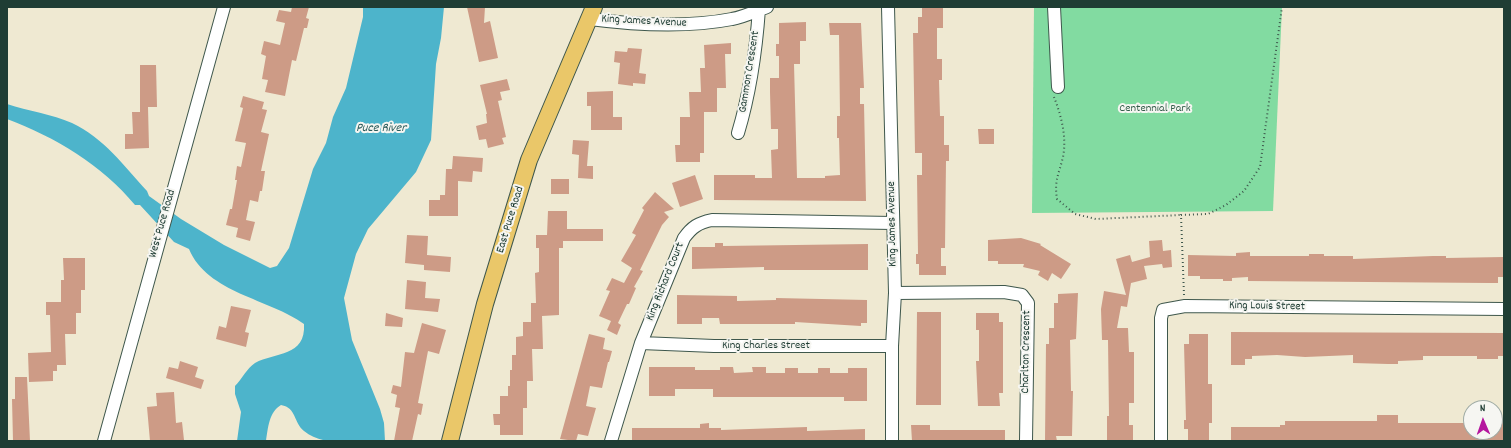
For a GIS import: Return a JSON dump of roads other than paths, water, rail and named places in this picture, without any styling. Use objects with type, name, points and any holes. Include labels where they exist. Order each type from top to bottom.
[{"type":"main road","name":"East Puce Road","points":[[450,441],[485,304],[528,160],[592,13]]},
{"type":"street","name":"West Puce Road","points":[[104,441],[224,7]]},
{"type":"street","name":"King James Avenue","points":[[888,7],[895,293],[892,346],[892,441]]},
{"type":"street","points":[[1054,7],[1058,87]]},
{"type":"street","name":"King James Avenue","points":[[592,13],[623,23],[701,24],[734,19],[763,8]]},
{"type":"street","name":"Gammon Crescent","points":[[738,133],[744,113],[763,8]]},
{"type":"street","name":"King Richard Court","points":[[611,441],[641,343],[684,238],[693,226],[712,220],[893,223]]},
{"type":"street","name":"Charlton Crescent","points":[[895,293],[1004,292],[1022,295],[1028,304],[1026,441]]},
{"type":"street","name":"King Louis Street","points":[[1161,441],[1161,318],[1163,310],[1184,306],[1504,309]]},
{"type":"street","name":"King Charles Street","points":[[641,343],[714,346],[892,346]]},
{"type":"water","name":"Puce River","points":[[363,7],[444,7],[441,38],[436,64],[431,140],[416,172],[368,229],[356,254],[344,298],[352,340],[380,409],[384,423],[385,441],[332,442],[322,440],[304,431],[298,424],[290,409],[281,405],[272,416],[268,426],[266,441],[237,441],[241,412],[235,394],[235,386],[249,368],[255,363],[288,352],[295,348],[303,335],[304,324],[290,315],[240,294],[210,276],[198,264],[189,249],[174,242],[140,205],[135,205],[108,177],[93,165],[43,134],[7,119],[7,104],[56,117],[83,129],[94,136],[122,162],[147,191],[149,196],[181,219],[224,245],[270,268],[277,266],[289,248],[313,169],[326,143],[333,117],[346,88],[363,17]]},
{"type":"park label","name":"Centennial Park","points":[[1155,109]]}]
